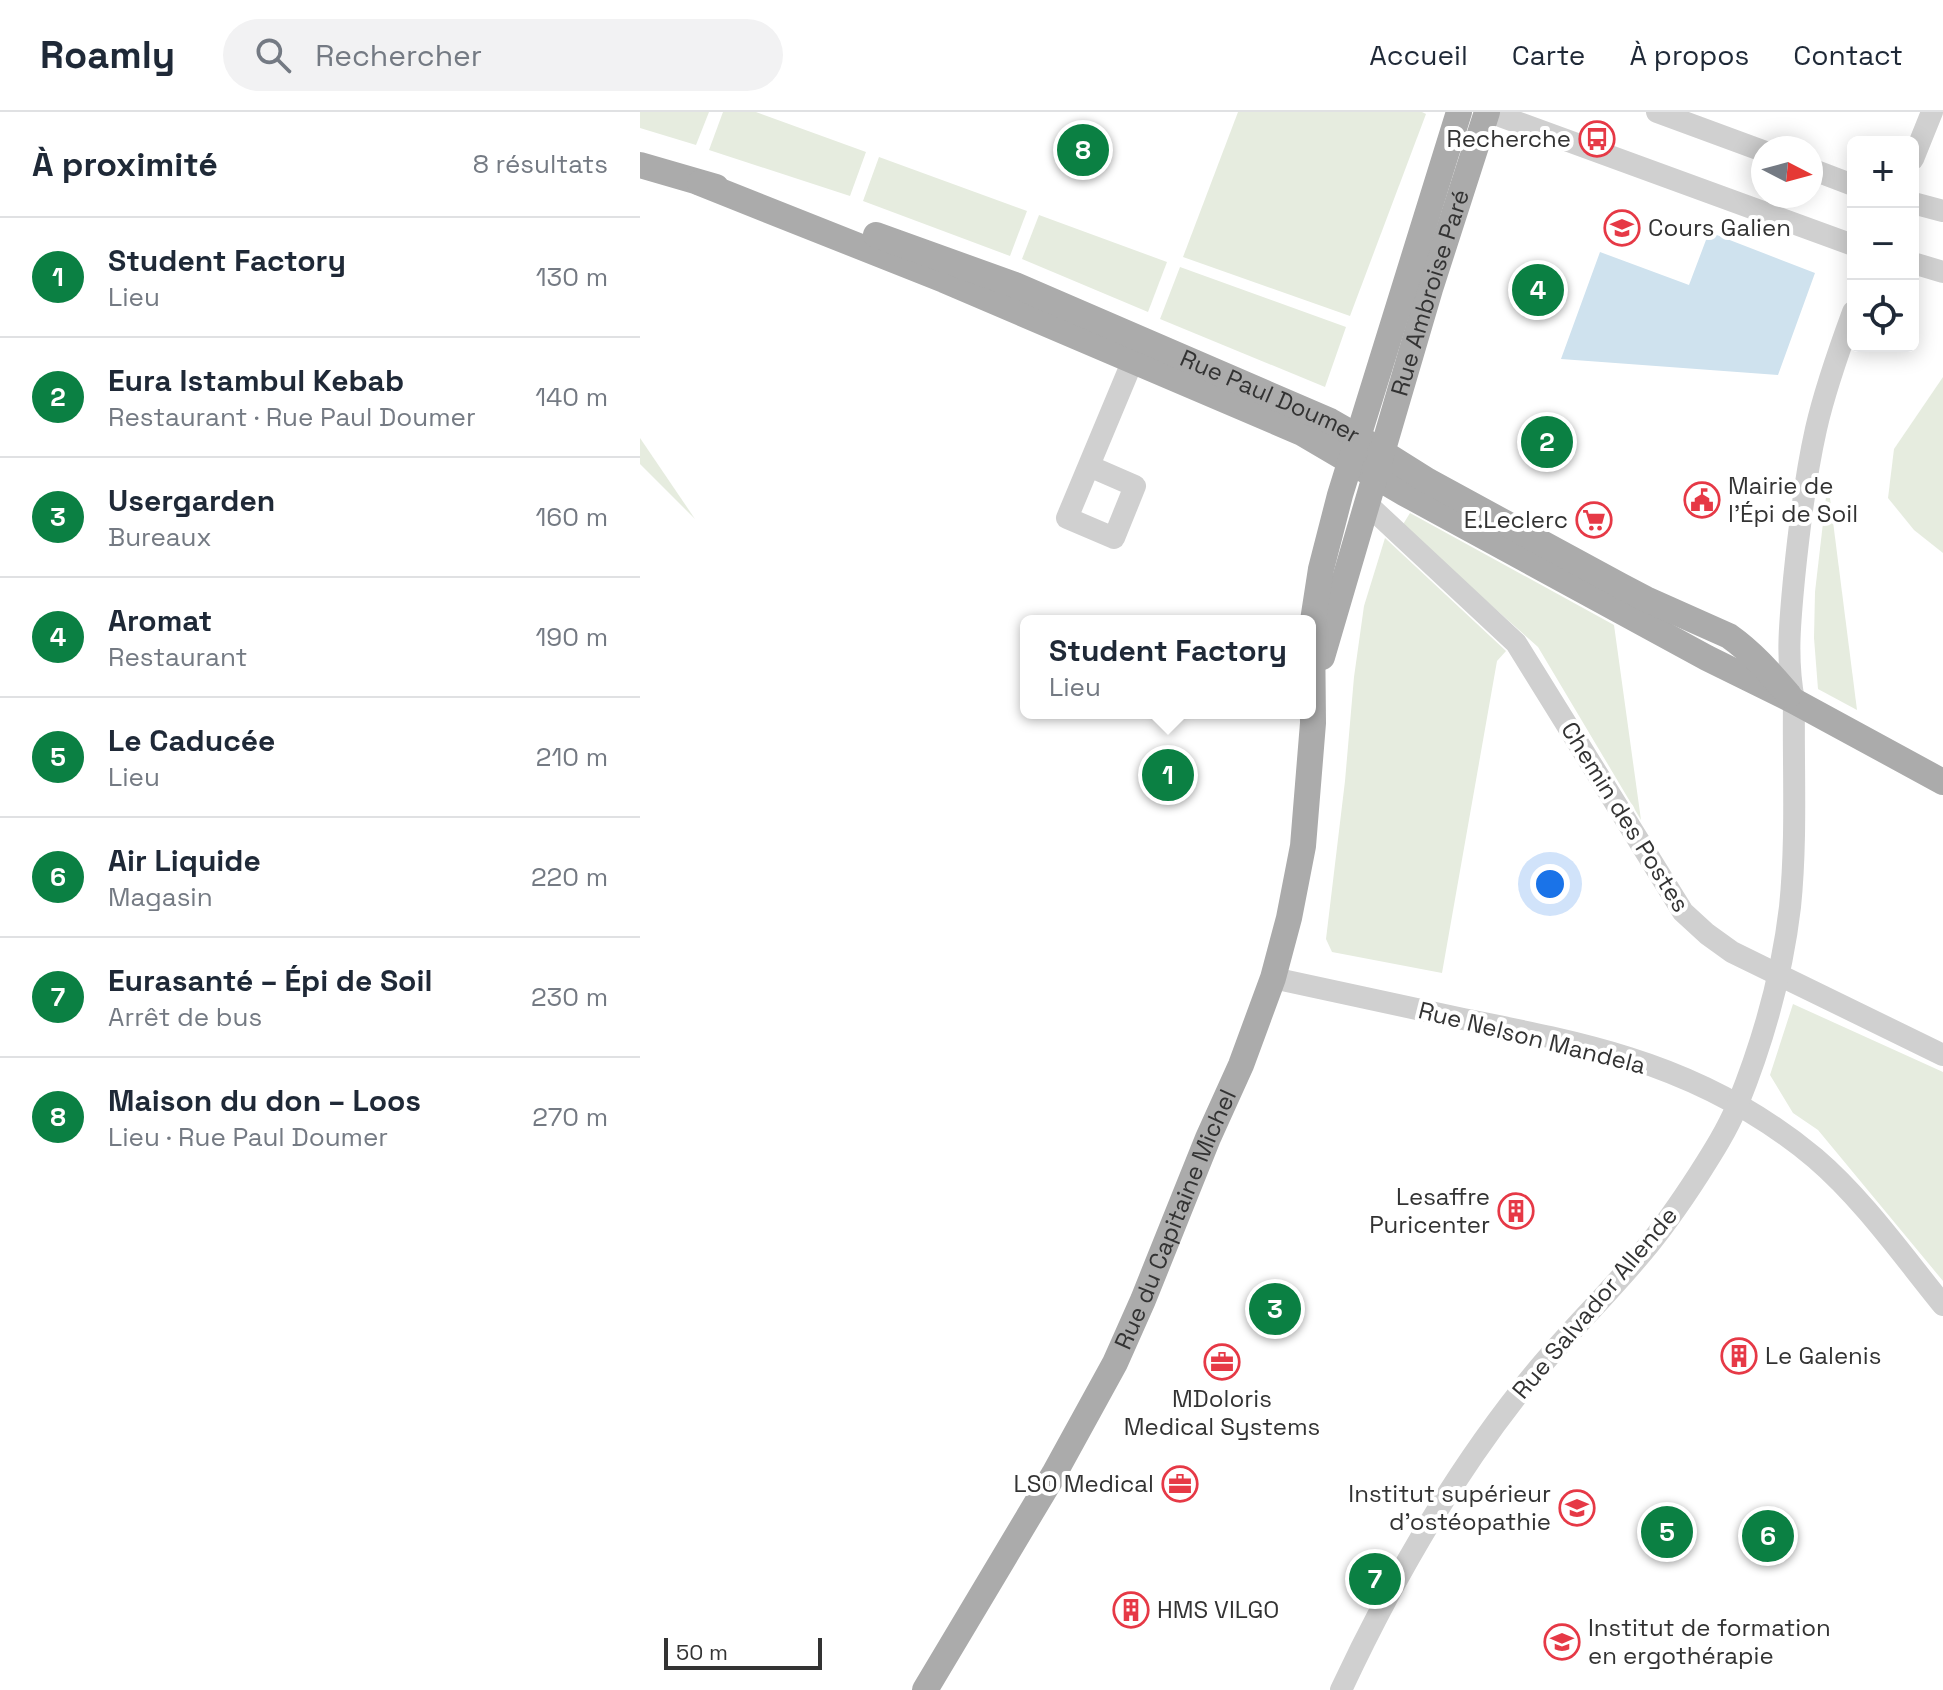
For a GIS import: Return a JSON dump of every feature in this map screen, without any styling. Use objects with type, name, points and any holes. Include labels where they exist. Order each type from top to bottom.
[{"type":"main road","name":"Rue Ambroise Paré","points":[[1355,449],[1459,112]]},
{"type":"main road","name":"Rue Ambroise Paré","points":[[1378,464],[1430,289],[1488,112]]},
{"type":"main road","name":"Rue Paul Doumer","points":[[640,165],[798,208],[995,277],[1316,415],[1355,449],[1378,464],[1428,481],[1646,599],[1729,636],[1764,665],[1794,701],[1943,782]]},
{"type":"main road","name":"Rue Paul Doumer","points":[[700,183],[944,280],[1302,433],[1355,449]]},
{"type":"main road","name":"Rue du Capitaine Michel","points":[[1314,615],[1328,539],[1355,449]]},
{"type":"main road","name":"Rue du Capitaine Michel","points":[[1316,691],[1326,638],[1378,464]]},
{"type":"main road","name":"Rue du Capitaine Michel","points":[[925,1690],[1054,1474],[1115,1363],[1241,1065],[1273,978],[1286,929],[1303,846],[1312,719]]},
{"type":"street","points":[[1488,112],[1847,243]]},
{"type":"street","points":[[1657,112],[1751,147]]},
{"type":"street","points":[[1919,144],[1932,112]]},
{"type":"street","points":[[1823,174],[1847,183]]},
{"type":"street","points":[[1919,205],[1943,211]]},
{"type":"street","points":[[1919,265],[1943,272]]},
{"type":"street","name":"Rue Salvador Allende","points":[[1341,1690],[1400,1571],[1467,1465],[1544,1361],[1664,1226],[1711,1155],[1737,1105],[1778,975],[1787,922],[1792,873],[1794,701],[1788,642],[1797,544],[1817,427],[1847,329]]},
{"type":"street","points":[[1089,466],[1133,360]]},
{"type":"street","name":"Chemin des Postes","points":[[1367,504],[1516,643],[1683,912],[1732,952],[1943,1055]]},
{"type":"street","name":"Rue Nelson Mandela","points":[[1273,978],[1606,1051],[1664,1071],[1737,1105],[1791,1140],[1845,1187],[1943,1305]]},
{"type":"shaded area","points":[[640,112],[709,112],[696,145],[640,128]]},
{"type":"shaded area","points":[[723,112],[756,112],[866,152],[850,196],[709,150]]},
{"type":"shaded area","points":[[1238,112],[1426,114],[1350,316],[1183,257]]},
{"type":"shaded area","points":[[879,157],[1027,211],[1010,256],[863,201]]},
{"type":"shaded area","points":[[1039,215],[1167,262],[1148,312],[1022,259]]},
{"type":"shaded area","points":[[1180,267],[1346,327],[1325,387],[1160,319]]},
{"type":"shaded area","points":[[1943,377],[1943,553],[1914,530],[1888,498],[1894,449]]},
{"type":"shaded area","points":[[640,438],[695,519],[640,464]]},
{"type":"shaded area","points":[[1826,497],[1830,498],[1857,710],[1818,689],[1814,638],[1815,592]]},
{"type":"shaded area","points":[[1410,513],[1614,625],[1641,820],[1538,647],[1402,526]]},
{"type":"shaded area","points":[[1385,538],[1506,651],[1497,661],[1442,973],[1332,952],[1326,939],[1364,606]]},
{"type":"shaded area","points":[[1793,1004],[1943,1072],[1943,1281],[1818,1130],[1793,1113],[1770,1075]]},
{"type":"water","points":[[1709,232],[1815,273],[1778,375],[1561,359],[1600,252],[1689,285]]},
{"type":"place","name":"Recherche","points":[[1597,139]]},
{"type":"place","name":"Maison du don – Loos","points":[[1083,150]]},
{"type":"place","name":"Cours Galien","points":[[1622,228]]},
{"type":"place","name":"Aromat","points":[[1538,290]]},
{"type":"place","name":"Eura Istambul Kebab","points":[[1547,442]]},
{"type":"place","name":"Mairie de l'Épi de Soil","points":[[1702,500]]},
{"type":"place","name":"E.Leclerc","points":[[1594,520]]},
{"type":"place","name":"Student Factory","points":[[1168,775]]},
{"type":"place","name":"Lesaffre Puricenter","points":[[1516,1211]]},
{"type":"place","name":"Usergarden","points":[[1275,1309]]},
{"type":"place","name":"Le Galenis","points":[[1739,1356]]},
{"type":"place","name":"MDoloris Medical Systems","points":[[1222,1362]]},
{"type":"place","name":"LSO Medical","points":[[1180,1484]]},
{"type":"place","name":"Institut supérieur d'ostéopathie","points":[[1577,1508]]},
{"type":"place","name":"Le Caducée","points":[[1667,1532]]},
{"type":"place","name":"Air Liquide","points":[[1768,1536]]},
{"type":"place","name":"Eurasanté – Épi de Soil","points":[[1375,1579]]},
{"type":"place","name":"HMS VILGO","points":[[1131,1610]]},
{"type":"place","name":"Institut de formation en ergothérapie","points":[[1562,1642]]}]
